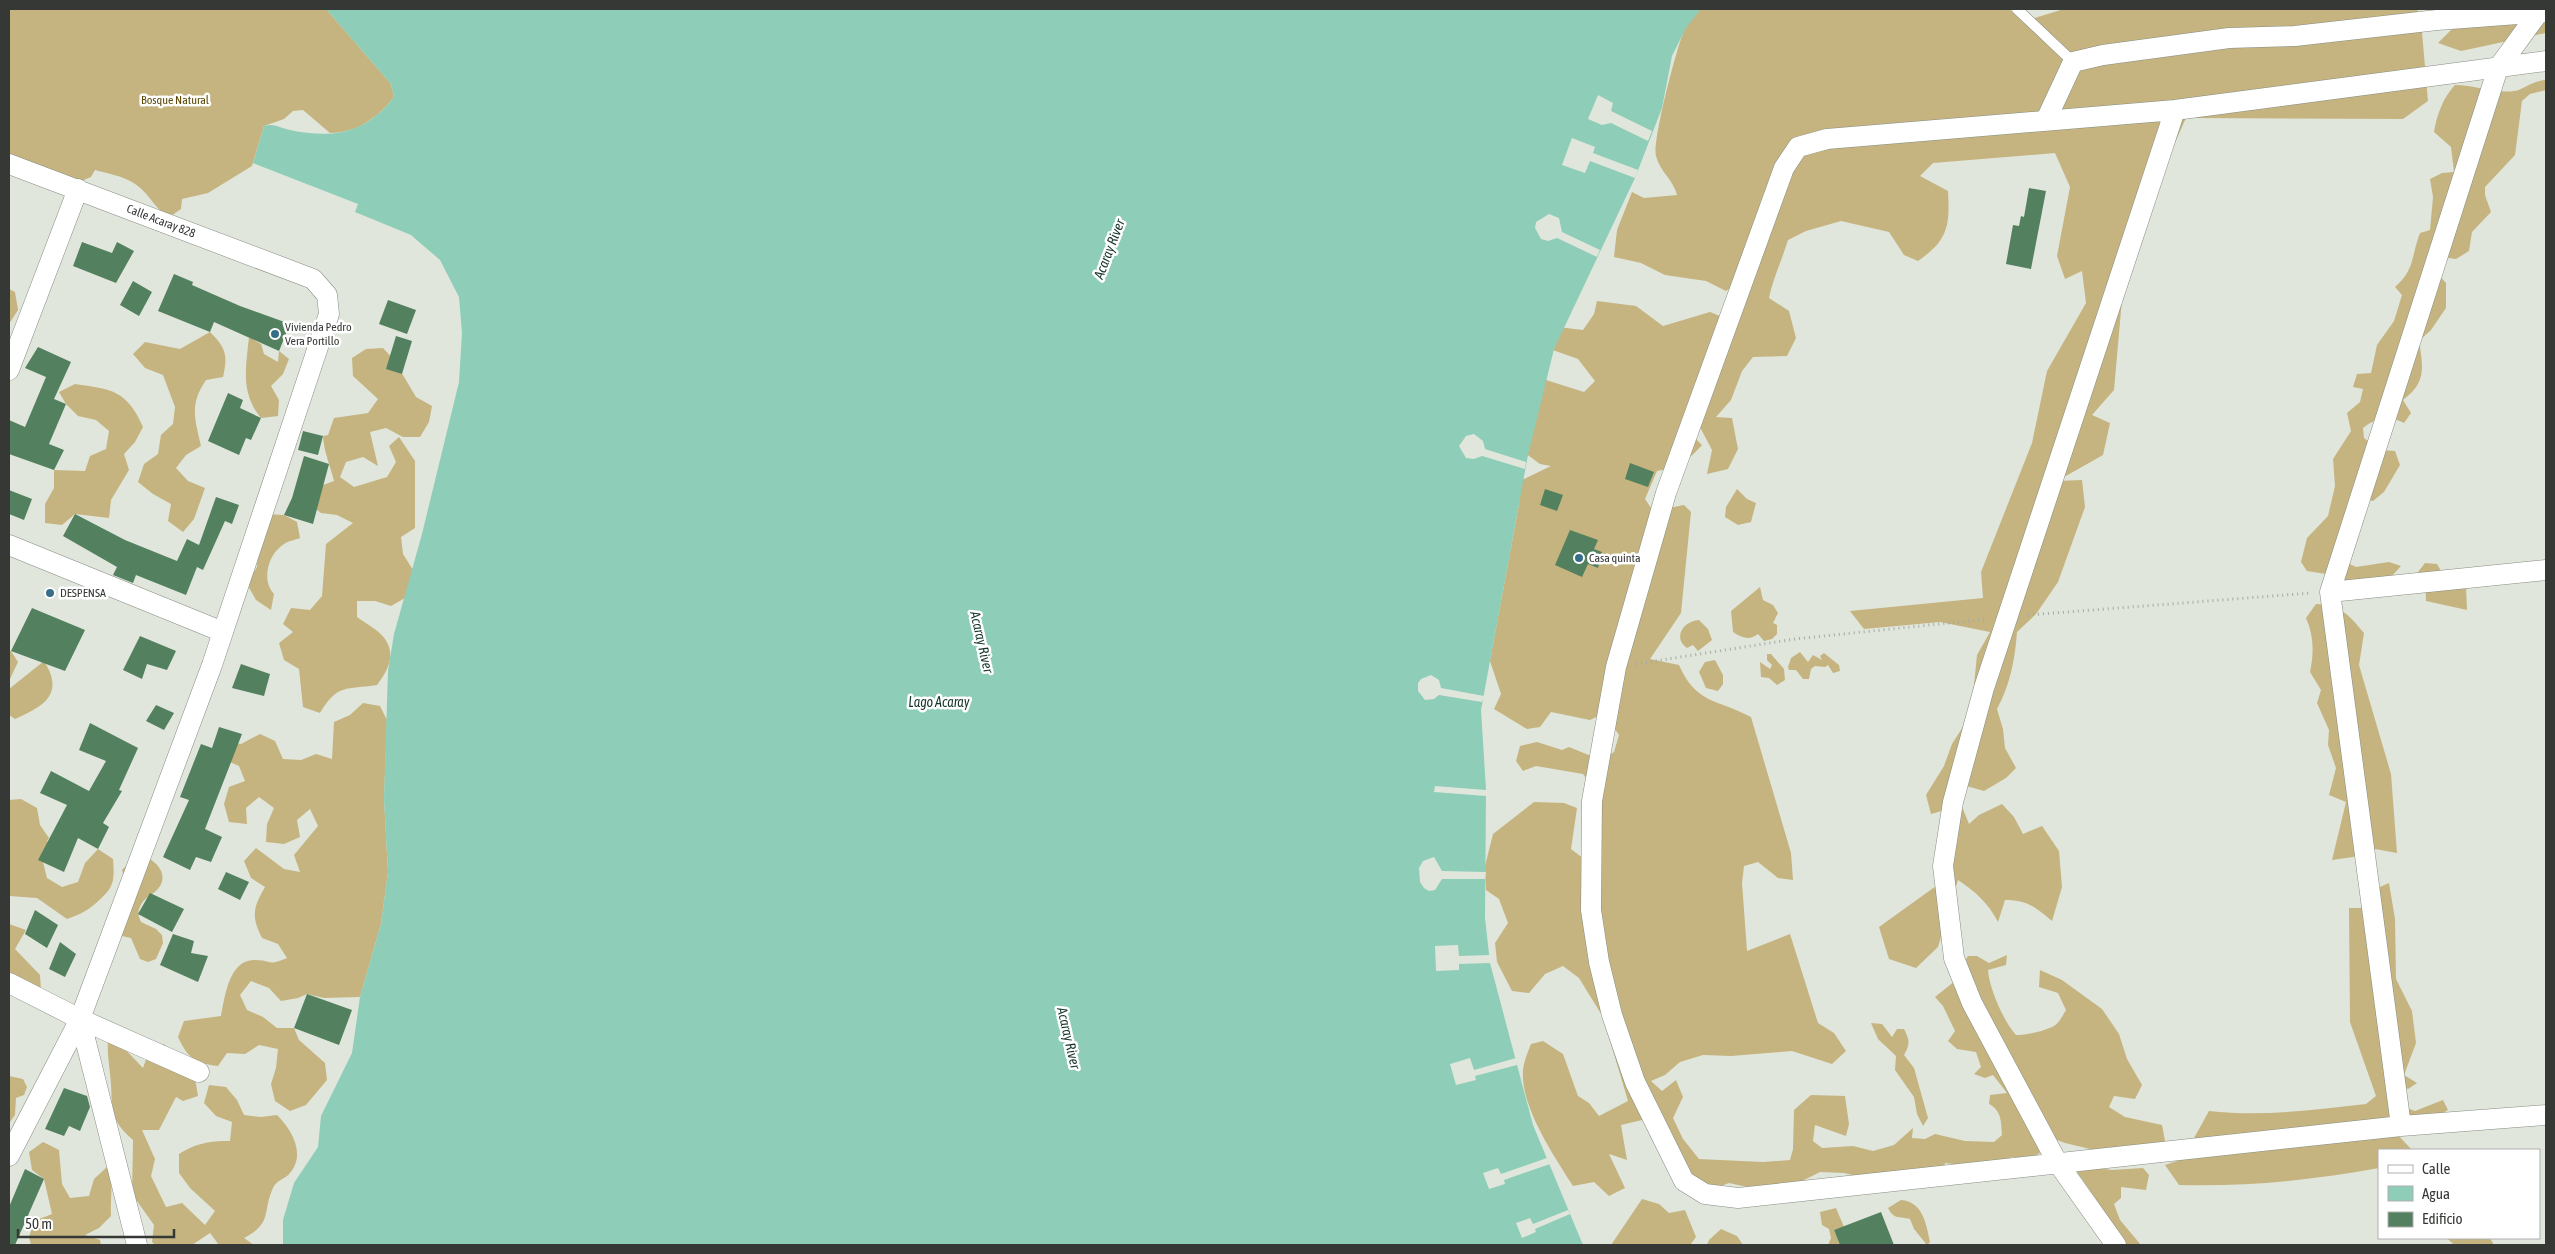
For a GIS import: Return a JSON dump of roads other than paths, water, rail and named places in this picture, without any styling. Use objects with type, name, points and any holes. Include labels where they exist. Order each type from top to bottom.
[{"type":"street","points":[[2046,120],[2073,62],[2103,55],[2229,38],[2296,36],[2437,20],[2543,12]]},
{"type":"street","points":[[2401,1126],[2330,592],[2498,68],[2543,12]]},
{"type":"street","points":[[2546,62],[2344,86],[2175,110],[1827,139],[1798,147],[1784,168],[1666,493],[1616,667],[1592,801],[1591,910],[1599,962],[1612,1015],[1635,1082],[1684,1180],[1705,1194],[1738,1198],[2401,1126],[2546,1115]]},
{"type":"street","points":[[2116,1245],[2057,1162],[1972,1003],[1954,958],[1943,866],[1954,802],[1984,688],[2175,110]]},
{"type":"street","name":"Calle Acaray 828","points":[[9,164],[313,279],[327,295],[329,314],[223,632]]},
{"type":"street","points":[[9,370],[78,189]]},
{"type":"street","points":[[9,545],[223,632],[80,1019],[9,1156]]},
{"type":"street","points":[[2330,592],[2546,570]]},
{"type":"street","points":[[9,983],[80,1019],[200,1072]]},
{"type":"street","points":[[80,1019],[137,1245]]},
{"type":"lane","points":[[2017,9],[2073,62]]},
{"type":"water","name":"Lago Acaray","points":[[326,9],[1701,9],[1686,28],[1672,56],[1662,108],[1635,178],[1554,349],[1528,455],[1481,710],[1486,790],[1485,918],[1490,963],[1533,1125],[1583,1245],[283,1245],[283,1220],[294,1183],[318,1147],[321,1116],[352,1053],[360,997],[381,924],[388,872],[384,799],[388,671],[394,634],[422,534],[459,382],[462,333],[459,297],[440,260],[411,235],[355,212],[358,204],[253,163],[264,126],[274,125],[305,133],[320,134],[347,131],[372,119],[394,97],[391,84]]},
{"type":"place","name":"Vivienda Pedro Vera Portillo","points":[[275,334]]},
{"type":"place","name":"Casa quinta","points":[[1579,558]]},
{"type":"place","name":"DESPENSA","points":[[50,593]]},
{"type":"park label","name":"Bosque Natural","points":[[175,100]]},
{"type":"water label","name":"Acaray River","points":[[1109,249]]},
{"type":"water label","name":"Acaray River","points":[[982,642]]},
{"type":"water label","name":"Acaray River","points":[[1069,1038]]}]
